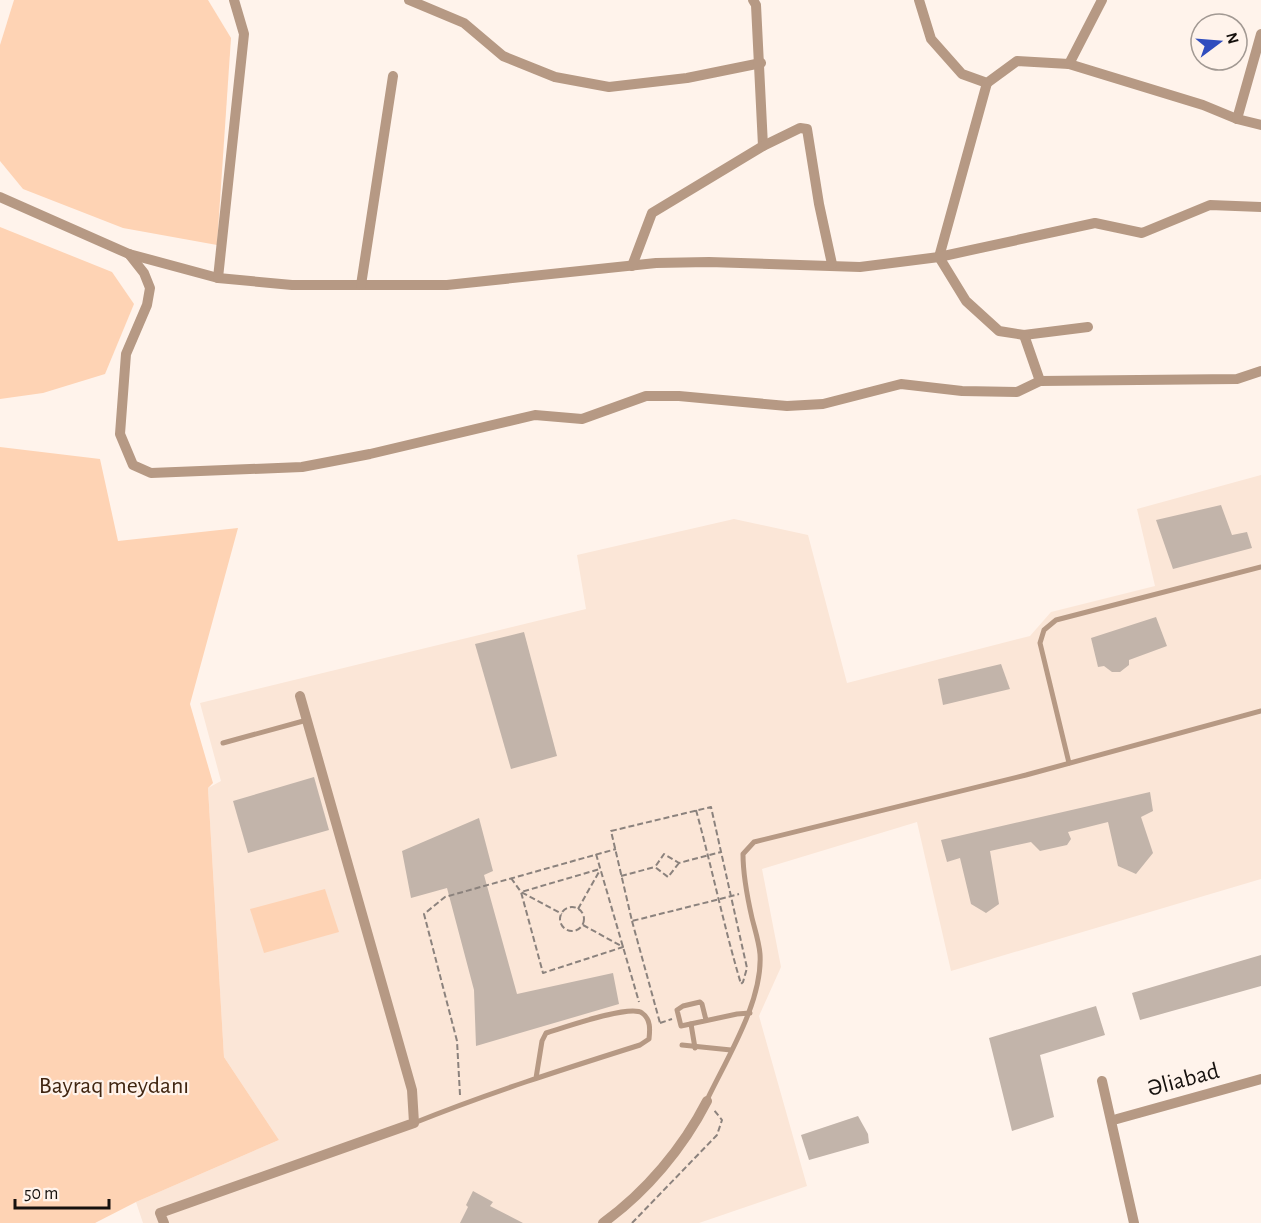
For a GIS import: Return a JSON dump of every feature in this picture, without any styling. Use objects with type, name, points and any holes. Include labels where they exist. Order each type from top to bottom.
[{"type":"street","points":[[218,278],[244,34],[234,0]]},
{"type":"street","points":[[409,0],[464,23],[503,56],[555,77],[609,87],[687,78],[761,63]]},
{"type":"street","points":[[753,0],[756,5],[761,63],[764,146]]},
{"type":"street","points":[[919,0],[931,39],[962,74],[987,83]]},
{"type":"street","points":[[1069,64],[1102,0]]},
{"type":"street","points":[[1237,119],[1261,34]]},
{"type":"street","points":[[1088,327],[1024,335],[999,331],[966,301],[939,257],[987,83],[1017,61],[1069,64],[1261,125]]},
{"type":"street","points":[[361,285],[393,76]]},
{"type":"street","points":[[632,266],[652,213],[764,146],[800,128],[807,129],[819,204],[832,264]]},
{"type":"street","points":[[0,197],[129,254],[218,278],[292,285],[447,285],[656,263],[832,264],[860,267],[939,257],[1095,223],[1142,233],[1210,205],[1261,207]]},
{"type":"street","points":[[129,254],[144,273],[150,288],[147,304],[126,354],[120,434],[133,465],[151,473],[302,467],[370,454],[535,415],[582,419],[646,396],[679,396],[787,406],[823,404],[901,384],[962,391],[1017,392],[1040,381],[1237,379],[1261,371]]},
{"type":"street","points":[[1024,335],[1040,381]]},
{"type":"street","points":[[164,1223],[160,1213],[414,1123],[412,1090],[300,696]]},
{"type":"street","name":"Əliabad","points":[[1117,1119],[1261,1079]]},
{"type":"street","points":[[1102,1081],[1134,1223]]},
{"type":"street","points":[[603,1223],[642,1192],[693,1128],[707,1101]]},
{"type":"lane","points":[[1069,763],[1040,643],[1044,630],[1056,620],[1261,567]]},
{"type":"lane","points":[[707,1101],[730,1050],[750,1014],[760,970],[760,952],[746,892],[743,854],[754,842],[1069,763],[1261,711]]},
{"type":"lane","points":[[223,743],[307,720]]},
{"type":"lane","points":[[706,1020],[700,1002],[678,1008],[681,1026],[736,1014],[750,1014]]},
{"type":"lane","points":[[414,1123],[460,1104],[640,1045],[649,1039],[650,1026],[647,1018],[641,1012],[632,1010],[618,1012],[546,1033],[542,1041],[536,1078]]},
{"type":"lane","points":[[691,1024],[695,1048]]},
{"type":"lane","points":[[682,1045],[730,1050]]},
{"type":"path","points":[[678,1017],[660,1023],[632,921],[611,831],[696,810],[711,807],[747,968],[741,984],[696,810]]},
{"type":"path","points":[[460,1104],[457,1041],[424,914],[445,897],[616,849]]},
{"type":"path","points":[[655,867],[668,877],[679,863],[721,852]]},
{"type":"path","points":[[596,854],[641,1012]]},
{"type":"path","points":[[621,876],[655,867],[664,854],[679,863]]},
{"type":"path","points":[[521,892],[600,869]]},
{"type":"path","points":[[578,909],[600,869]]},
{"type":"path","points":[[511,878],[521,892],[543,972],[623,948]]},
{"type":"path","points":[[521,892],[562,914]]},
{"type":"path","points":[[632,921],[746,892]]},
{"type":"path","points":[[569,908],[578,909],[584,916],[583,925],[576,931],[567,930],[561,923],[562,914],[569,908]]},
{"type":"path","points":[[583,925],[623,948]]},
{"type":"path","points":[[632,1223],[717,1135],[722,1120],[707,1101]]},
{"type":"shaded area","points":[[1261,475],[1261,879],[951,971],[917,822],[762,869],[781,967],[759,1016],[807,1186],[699,1223],[143,1223],[136,1202],[279,1140],[224,1057],[208,788],[221,781],[200,703],[586,609],[577,555],[734,519],[808,535],[847,683],[1030,636],[1051,612],[1155,586],[1137,509]]},
{"type":"green space","points":[[14,0],[208,0],[231,38],[217,245],[123,228],[23,189],[0,161],[0,45]]},
{"type":"green space","points":[[0,227],[112,272],[134,304],[105,374],[43,393],[0,399]]},
{"type":"green space","name":"Bayraq meydanı","points":[[0,447],[100,459],[118,541],[238,528],[190,704],[213,783],[208,788],[224,1057],[279,1140],[136,1202],[95,1223],[0,1223]]},
{"type":"green space","points":[[325,889],[339,932],[264,953],[250,909]]},
{"type":"building","points":[[1221,505],[1232,535],[1247,532],[1252,548],[1173,569],[1156,520]]},
{"type":"building","points":[[1156,617],[1167,646],[1129,660],[1129,665],[1120,672],[1112,672],[1104,666],[1098,667],[1091,638]]},
{"type":"building","points":[[524,632],[557,756],[511,769],[475,644]]},
{"type":"building","points":[[1001,664],[1010,689],[943,705],[938,679]]},
{"type":"building","points":[[314,777],[329,830],[248,853],[233,801]]},
{"type":"building","points":[[1150,792],[1153,811],[1141,817],[1153,853],[1136,874],[1118,866],[1108,822],[1068,832],[1071,839],[1067,845],[1040,851],[1031,842],[990,851],[999,904],[986,913],[971,904],[960,858],[947,862],[941,840]]},
{"type":"building","points":[[479,818],[493,871],[484,875],[517,994],[613,973],[619,1004],[476,1046],[474,990],[447,888],[411,898],[402,851]]},
{"type":"building","points":[[1261,955],[1261,986],[1140,1020],[1132,993]]},
{"type":"building","points":[[1096,1006],[1105,1035],[1040,1055],[1054,1117],[1012,1131],[989,1038]]},
{"type":"building","points":[[858,1116],[868,1134],[869,1143],[809,1160],[801,1135]]},
{"type":"building","points":[[473,1191],[493,1202],[490,1206],[523,1223],[460,1223]]}]
